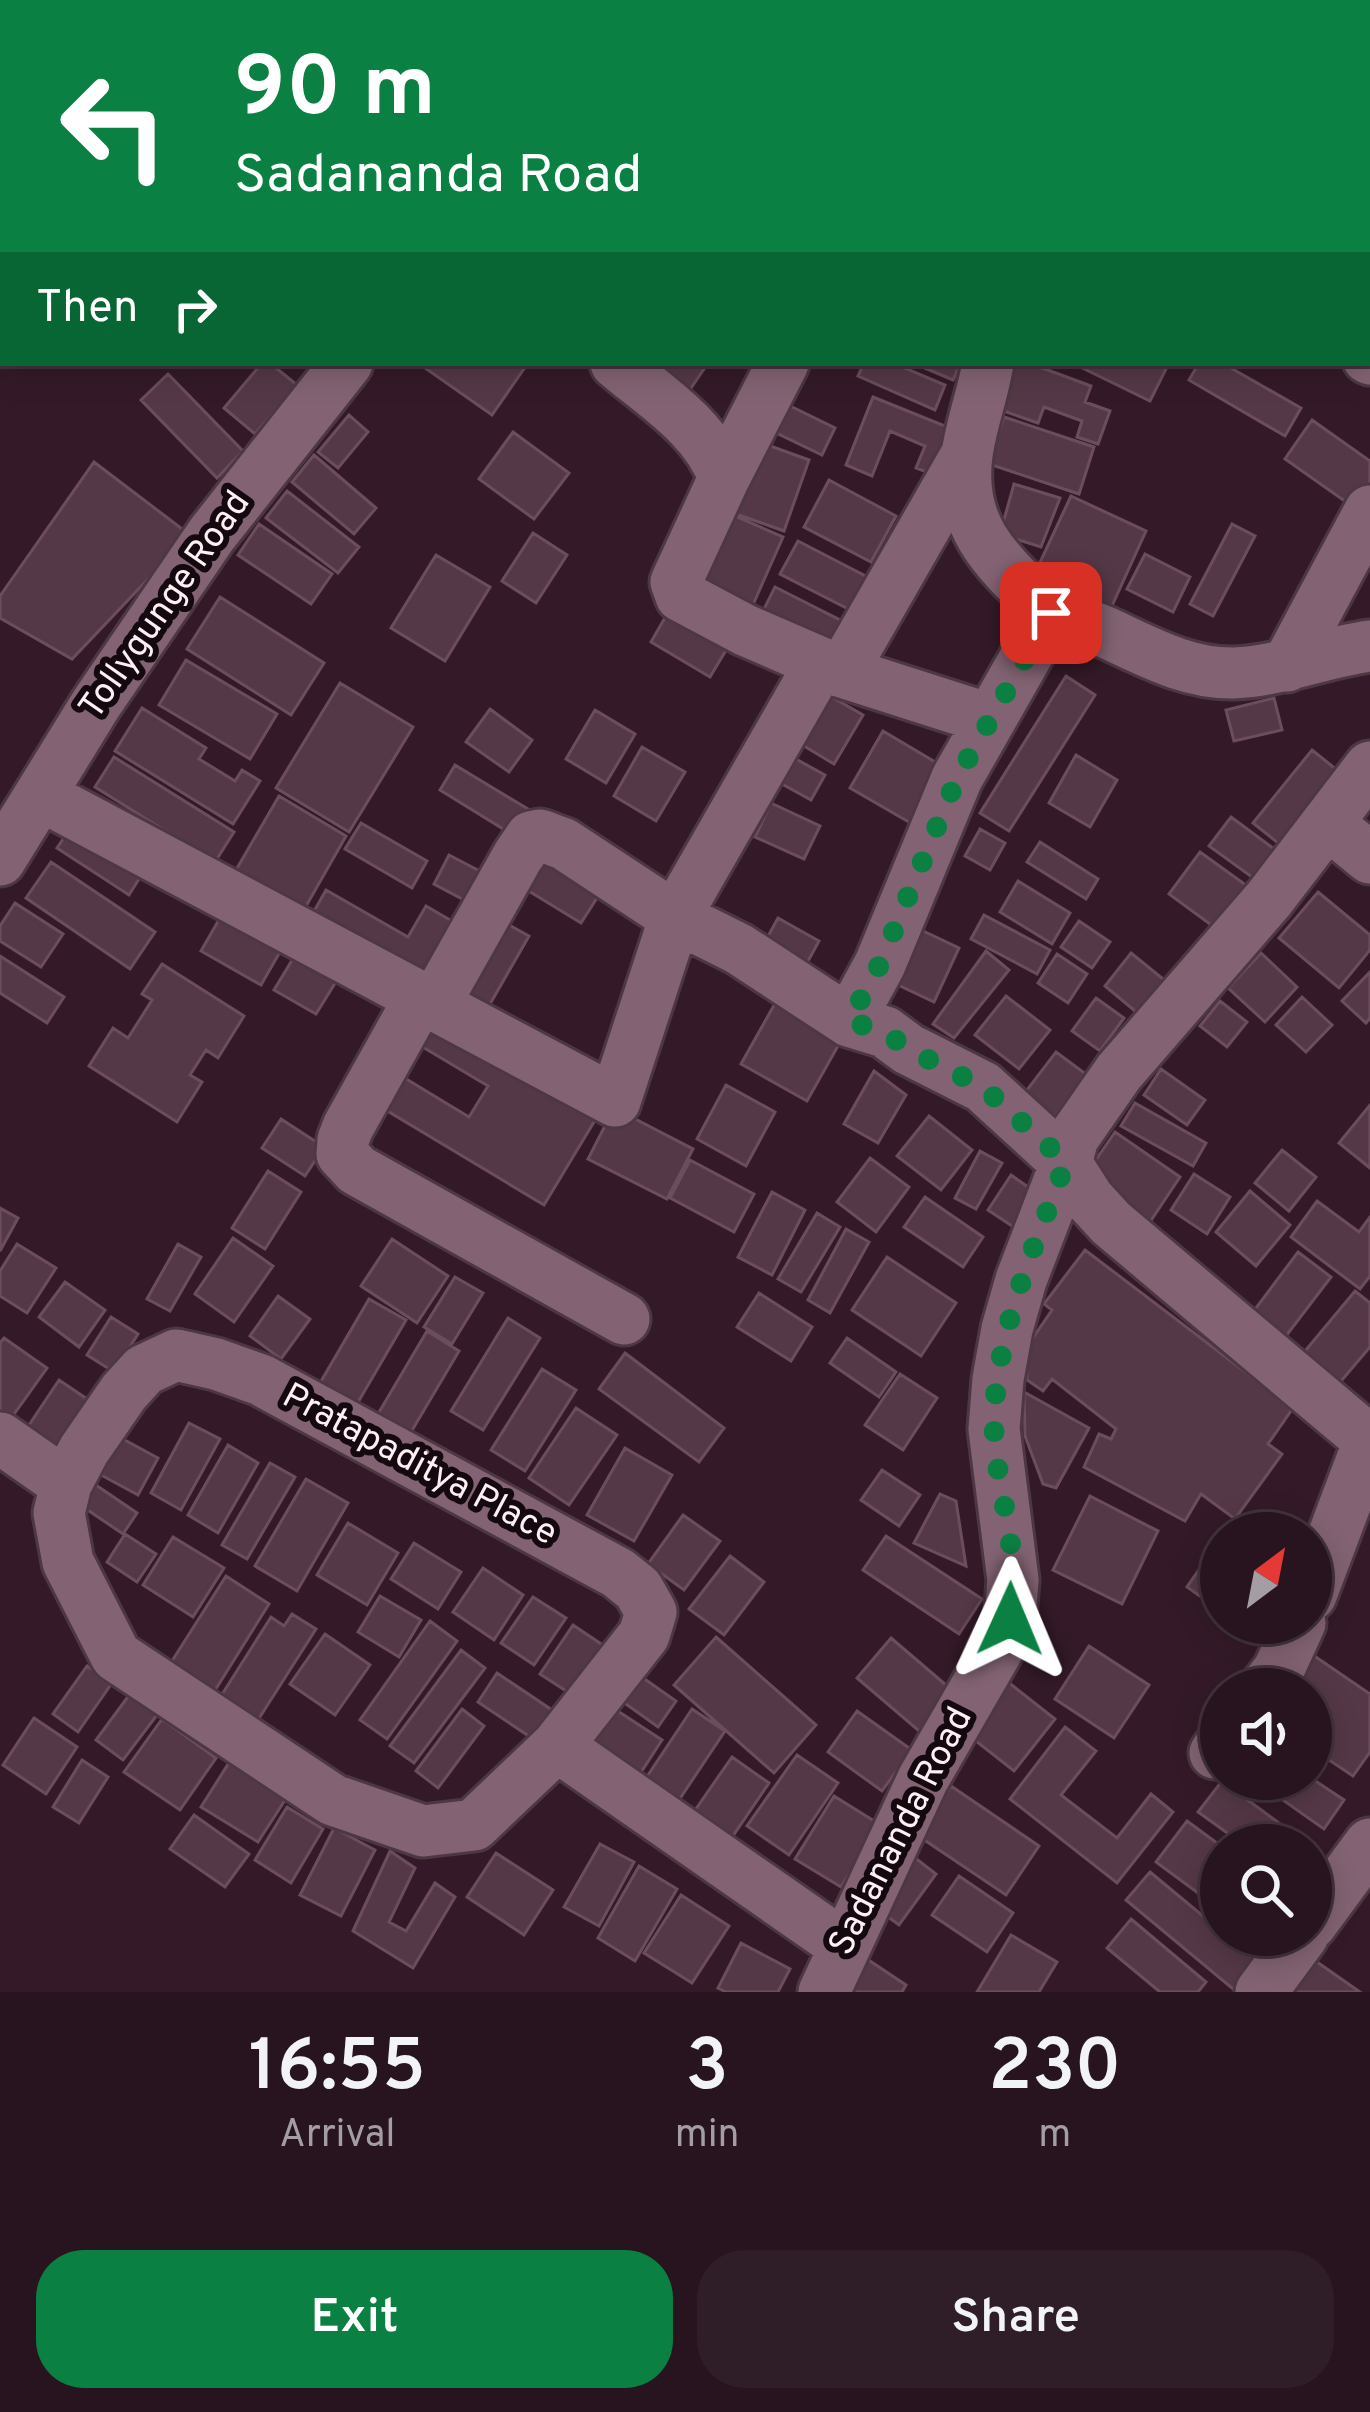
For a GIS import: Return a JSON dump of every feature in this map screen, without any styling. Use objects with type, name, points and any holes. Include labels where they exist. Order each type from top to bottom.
[{"type":"street","name":"Tollygunge Road","points":[[0,860],[96,704],[212,533],[344,366]]},
{"type":"street","points":[[620,366],[697,430],[716,455],[724,478]]},
{"type":"street","points":[[782,366],[676,582],[681,596],[831,668],[989,719]]},
{"type":"street","points":[[987,366],[967,453],[964,496],[978,534],[1051,613],[1190,669],[1233,673],[1370,646]]},
{"type":"street","points":[[40,794],[615,1101],[675,917],[967,453]]},
{"type":"street","points":[[1287,665],[1370,511]]},
{"type":"street","points":[[849,1021],[880,964],[957,778],[1051,613]]},
{"type":"street","name":"Sadananda Road","points":[[824,1992],[923,1779],[997,1651],[1010,1619],[1013,1580],[994,1429],[998,1378],[1022,1280],[1073,1138],[1119,1072],[1269,899],[1370,767]]},
{"type":"street","points":[[1327,823],[1370,859]]},
{"type":"street","points":[[624,1319],[357,1170],[342,1154],[348,1127],[531,837],[541,835],[564,844],[675,917],[739,949],[849,1021],[885,1032],[983,1087],[1066,1162],[1111,1223],[1370,1441],[1332,1540]]},
{"type":"street","name":"Pratapaditya Place","points":[[176,1355],[261,1380],[618,1573],[638,1589],[652,1612],[644,1635],[557,1746],[474,1826],[423,1831],[333,1800],[116,1656],[68,1562],[59,1513],[66,1484],[84,1450],[124,1392],[144,1370],[176,1355]]},
{"type":"street","points":[[0,1438],[66,1484]]},
{"type":"street","points":[[557,1746],[843,1945]]},
{"type":"street","points":[[1332,1896],[1370,1844]]},
{"type":"street","points":[[1261,1992],[1288,1956]]},
{"type":"building","points":[[259,366],[274,366],[297,385],[255,434],[224,408]]},
{"type":"building","points":[[422,366],[526,366],[492,415]]},
{"type":"building","points":[[661,366],[706,366],[685,397],[654,375]]},
{"type":"building","points":[[863,366],[900,366],[945,385],[935,410],[858,376]]},
{"type":"building","points":[[920,366],[960,366],[953,380]]},
{"type":"building","points":[[1010,366],[1037,366],[1091,386],[1085,402],[1110,411],[1098,444],[1077,437],[1082,421],[1044,407],[1038,423],[995,408]]},
{"type":"building","points":[[1078,366],[1168,366],[1150,401]]},
{"type":"building","points":[[1197,366],[1227,366],[1301,408],[1285,436],[1189,380]]},
{"type":"building","points":[[168,374],[243,451],[217,478],[141,400]]},
{"type":"building","points":[[873,397],[950,428],[932,474],[916,468],[925,446],[890,431],[872,476],[846,465]]},
{"type":"building","points":[[780,401],[835,428],[822,455],[768,429]]},
{"type":"building","points":[[349,415],[368,432],[338,468],[318,452]]},
{"type":"building","points":[[1004,417],[1094,447],[1079,494],[989,464]]},
{"type":"building","points":[[1312,420],[1370,461],[1370,489],[1356,509],[1285,459]]},
{"type":"building","points":[[513,432],[569,473],[534,519],[479,479]]},
{"type":"building","points":[[762,443],[809,460],[784,531],[736,514]]},
{"type":"building","points":[[314,455],[376,508],[354,534],[292,482]]},
{"type":"building","points":[[94,462],[190,535],[72,659],[0,618],[0,596]]},
{"type":"building","points":[[829,480],[896,516],[871,562],[804,527]]},
{"type":"building","points":[[1014,484],[1060,498],[1041,547],[1000,534]]},
{"type":"building","points":[[287,491],[359,547],[338,573],[266,518]]},
{"type":"building","points":[[1071,496],[1146,531],[1111,608],[1035,573]]},
{"type":"building","points":[[717,508],[783,537],[748,616],[682,587]]},
{"type":"building","points":[[259,524],[332,574],[311,604],[238,555]]},
{"type":"building","points":[[1232,524],[1255,536],[1213,616],[1190,604]]},
{"type":"building","points":[[533,533],[567,555],[536,603],[502,581]]},
{"type":"building","points":[[798,541],[877,582],[860,615],[780,574]]},
{"type":"building","points":[[1145,554],[1190,577],[1173,612],[1127,589]]},
{"type":"building","points":[[436,555],[490,587],[445,661],[391,628]]},
{"type":"building","points":[[775,587],[844,622],[827,654],[759,619]]},
{"type":"building","points":[[220,597],[324,663],[291,715],[187,649]]},
{"type":"building","points":[[674,602],[734,637],[710,677],[651,642]]},
{"type":"building","points":[[186,660],[277,714],[250,759],[159,705]]},
{"type":"building","points":[[1066,676],[1095,695],[1009,831],[980,813]]},
{"type":"building","points":[[340,683],[413,727],[349,832],[276,788]]},
{"type":"building","points":[[818,689],[863,715],[834,764],[789,737]]},
{"type":"building","points":[[1274,698],[1282,730],[1234,741],[1226,710]]},
{"type":"building","points":[[142,708],[206,748],[199,759],[235,781],[242,770],[260,781],[233,824],[115,751]]},
{"type":"building","points":[[490,709],[532,740],[509,772],[466,742]]},
{"type":"building","points":[[595,710],[635,734],[606,783],[566,759]]},
{"type":"building","points":[[883,731],[947,769],[914,825],[850,788]]},
{"type":"building","points":[[642,747],[685,772],[656,821],[614,796]]},
{"type":"building","points":[[1312,750],[1342,774],[1283,847],[1253,823]]},
{"type":"building","points":[[785,753],[825,775],[811,800],[771,778]]},
{"type":"building","points":[[1076,755],[1117,780],[1090,827],[1049,803]]},
{"type":"building","points":[[114,757],[234,832],[215,862],[95,787]]},
{"type":"building","points":[[455,765],[528,809],[513,835],[440,790]]},
{"type":"building","points":[[279,796],[346,836],[297,922],[229,882]]},
{"type":"building","points":[[771,803],[820,826],[804,859],[755,837]]},
{"type":"building","points":[[1231,817],[1277,851],[1256,880],[1209,846]]},
{"type":"building","points":[[361,823],[427,861],[412,888],[345,849]]},
{"type":"building","points":[[73,824],[144,871],[129,895],[57,848]]},
{"type":"building","points":[[980,829],[1005,843],[990,870],[965,856]]},
{"type":"building","points":[[1040,842],[1098,879],[1086,899],[1027,862]]},
{"type":"building","points":[[536,845],[604,887],[581,923],[514,882]]},
{"type":"building","points":[[1200,852],[1250,888],[1218,930],[1169,894]]},
{"type":"building","points":[[449,855],[497,880],[481,909],[434,884]]},
{"type":"building","points":[[51,862],[155,932],[130,969],[26,898]]},
{"type":"building","points":[[1018,881],[1070,913],[1052,944],[1000,912]]},
{"type":"building","points":[[326,890],[408,937],[426,906],[469,931],[433,994],[308,922]]},
{"type":"building","points":[[1318,892],[1370,935],[1370,950],[1339,988],[1279,938]]},
{"type":"building","points":[[15,903],[63,934],[41,967],[0,941],[0,926]]},
{"type":"building","points":[[224,911],[284,945],[261,985],[201,951]]},
{"type":"building","points":[[491,915],[529,936],[486,1011],[448,990]]},
{"type":"building","points":[[984,915],[1050,950],[1037,974],[971,939]]},
{"type":"building","points":[[778,918],[819,941],[801,974],[760,951]]},
{"type":"building","points":[[1079,921],[1110,942],[1092,968],[1061,947]]},
{"type":"building","points":[[919,929],[959,948],[934,1002],[894,983]]},
{"type":"building","points":[[300,947],[342,972],[316,1014],[274,990]]},
{"type":"building","points":[[986,951],[1009,970],[954,1038],[933,1024]]},
{"type":"building","points":[[1131,953],[1168,983],[1141,1016],[1105,986]]},
{"type":"building","points":[[1261,953],[1297,987],[1265,1022],[1228,988]]},
{"type":"building","points":[[1057,954],[1087,974],[1068,1003],[1038,983]]},
{"type":"building","points":[[0,956],[64,997],[47,1023],[0,993]]},
{"type":"building","points":[[162,964],[244,1016],[218,1058],[206,1050],[190,1075],[202,1082],[177,1122],[89,1066],[113,1028],[128,1038],[152,1000],[142,994]]},
{"type":"building","points":[[1370,972],[1370,1018],[1366,1023],[1342,1001]]},
{"type":"building","points":[[1006,996],[1050,1030],[1019,1069],[975,1035]]},
{"type":"building","points":[[1302,997],[1332,1025],[1306,1052],[1276,1025]]},
{"type":"building","points":[[1096,998],[1124,1018],[1100,1051],[1072,1031]]},
{"type":"building","points":[[777,1000],[843,1037],[807,1101],[741,1064]]},
{"type":"building","points":[[1220,1001],[1247,1022],[1227,1047],[1200,1026]]},
{"type":"building","points":[[440,1015],[600,1112],[544,1205],[384,1109],[403,1077],[469,1117],[488,1086],[421,1046]]},
{"type":"building","points":[[1056,1052],[1087,1075],[1045,1129],[1014,1107]]},
{"type":"building","points":[[1161,1069],[1205,1100],[1187,1125],[1144,1095]]},
{"type":"building","points":[[874,1071],[906,1095],[878,1143],[844,1124]]},
{"type":"building","points":[[726,1085],[775,1112],[746,1166],[697,1139]]},
{"type":"building","points":[[1135,1103],[1206,1143],[1193,1166],[1121,1126]]},
{"type":"building","points":[[1370,1105],[1370,1168],[1339,1143]]},
{"type":"building","points":[[614,1108],[693,1149],[667,1199],[588,1159]]},
{"type":"building","points":[[929,1116],[972,1150],[941,1190],[897,1156]]},
{"type":"building","points":[[281,1119],[324,1147],[305,1176],[262,1148]]},
{"type":"building","points":[[1115,1132],[1180,1177],[1148,1225],[1082,1180]]},
{"type":"building","points":[[1282,1150],[1316,1177],[1289,1211],[1255,1183]]},
{"type":"building","points":[[980,1151],[1002,1163],[976,1209],[955,1198]]},
{"type":"building","points":[[870,1158],[909,1187],[876,1232],[837,1202]]},
{"type":"building","points":[[690,1160],[754,1194],[734,1232],[670,1198]]},
{"type":"building","points":[[268,1171],[301,1192],[265,1249],[232,1228]]},
{"type":"building","points":[[1194,1174],[1230,1197],[1207,1234],[1171,1210]]},
{"type":"building","points":[[1011,1175],[1038,1194],[1015,1228],[988,1210]]},
{"type":"building","points":[[1250,1191],[1290,1225],[1256,1266],[1216,1232]]},
{"type":"building","points":[[772,1192],[805,1210],[772,1275],[738,1257]]},
{"type":"building","points":[[925,1197],[983,1237],[963,1267],[904,1227]]},
{"type":"building","points":[[1317,1201],[1359,1232],[1370,1217],[1370,1276],[1360,1289],[1291,1237]]},
{"type":"building","points":[[0,1208],[18,1218],[0,1251]]},
{"type":"building","points":[[817,1213],[840,1227],[801,1292],[778,1279]]},
{"type":"building","points":[[846,1229],[869,1242],[830,1313],[808,1300]]},
{"type":"building","points":[[233,1238],[273,1266],[234,1322],[195,1294]]},
{"type":"building","points":[[392,1239],[448,1276],[417,1323],[361,1286]]},
{"type":"building","points":[[17,1244],[56,1268],[27,1313],[0,1296],[0,1271]]},
{"type":"building","points":[[178,1244],[201,1257],[170,1311],[147,1299]]},
{"type":"building","points":[[1085,1250],[1293,1408],[1268,1444],[1282,1454],[1240,1512],[1225,1512],[1201,1494],[1185,1521],[1084,1467],[1099,1434],[1111,1439],[1116,1429],[1052,1379],[1043,1391],[1027,1380],[1026,1348],[1052,1310],[1044,1304]]},
{"type":"building","points":[[1298,1252],[1331,1277],[1283,1340],[1250,1316]]},
{"type":"building","points":[[887,1257],[956,1303],[921,1356],[852,1310]]},
{"type":"building","points":[[455,1277],[483,1293],[452,1344],[424,1327]]},
{"type":"building","points":[[65,1282],[105,1310],[79,1347],[39,1317]]},
{"type":"building","points":[[1355,1291],[1370,1303],[1370,1347],[1331,1393],[1295,1363]]},
{"type":"building","points":[[759,1293],[812,1327],[791,1361],[737,1327]]},
{"type":"building","points":[[278,1296],[310,1319],[281,1359],[250,1336]]},
{"type":"building","points":[[369,1299],[406,1320],[350,1416],[313,1395]]},
{"type":"building","points":[[111,1317],[138,1334],[114,1372],[87,1355]]},
{"type":"building","points":[[508,1318],[540,1338],[483,1430],[451,1411]]},
{"type":"building","points":[[427,1331],[459,1351],[404,1444],[372,1424]]},
{"type":"building","points":[[4,1338],[47,1368],[7,1424],[0,1419],[0,1343]]},
{"type":"building","points":[[847,1338],[896,1372],[879,1397],[830,1363]]},
{"type":"building","points":[[625,1353],[724,1428],[699,1462],[599,1389]]},
{"type":"building","points":[[542,1369],[576,1390],[525,1471],[491,1450]]},
{"type":"building","points":[[900,1374],[937,1398],[903,1450],[865,1425]]},
{"type":"building","points":[[59,1380],[90,1401],[52,1457],[21,1437]]},
{"type":"building","points":[[1024,1392],[1089,1428],[1056,1488],[1043,1484],[1025,1436]]},
{"type":"building","points":[[576,1408],[617,1435],[569,1505],[529,1478]]},
{"type":"building","points":[[189,1423],[220,1439],[181,1510],[151,1493]]},
{"type":"building","points":[[121,1438],[158,1458],[138,1495],[101,1475]]},
{"type":"building","points":[[228,1445],[258,1463],[218,1533],[188,1515]]},
{"type":"building","points":[[625,1448],[672,1475],[634,1541],[587,1515]]},
{"type":"building","points":[[270,1463],[295,1477],[247,1559],[222,1545]]},
{"type":"building","points":[[882,1470],[920,1495],[899,1526],[861,1500]]},
{"type":"building","points":[[87,1479],[137,1513],[123,1534],[73,1500]]},
{"type":"building","points":[[306,1479],[348,1503],[297,1591],[255,1566]]},
{"type":"building","points":[[940,1494],[956,1501],[966,1566],[914,1543]]},
{"type":"building","points":[[1090,1496],[1158,1531],[1122,1604],[1053,1570]]},
{"type":"building","points":[[683,1515],[720,1541],[684,1590],[648,1564]]},
{"type":"building","points":[[348,1523],[398,1553],[367,1605],[317,1575]]},
{"type":"building","points":[[125,1534],[156,1554],[137,1582],[107,1562]]},
{"type":"building","points":[[886,1536],[982,1599],[959,1634],[863,1570]]},
{"type":"building","points":[[173,1537],[224,1568],[193,1617],[143,1585]]},
{"type":"building","points":[[414,1543],[461,1572],[438,1609],[391,1579]]},
{"type":"building","points":[[730,1556],[764,1582],[724,1635],[689,1609]]},
{"type":"building","points":[[483,1568],[523,1595],[494,1640],[453,1612]]},
{"type":"building","points":[[1200,1568],[1200,1596],[1187,1587]]},
{"type":"building","points":[[226,1576],[269,1604],[209,1700],[165,1672]]},
{"type":"building","points":[[380,1596],[421,1620],[399,1657],[358,1632]]},
{"type":"building","points":[[533,1597],[566,1618],[534,1665],[501,1643]]},
{"type":"building","points":[[292,1614],[316,1629],[258,1720],[221,1696],[271,1617],[284,1626]]},
{"type":"building","points":[[430,1621],[457,1641],[387,1739],[360,1720]]},
{"type":"building","points":[[573,1625],[610,1650],[577,1698],[540,1674]]},
{"type":"building","points":[[325,1634],[370,1665],[335,1715],[290,1684]]},
{"type":"building","points":[[716,1637],[816,1725],[774,1773],[674,1685]]},
{"type":"building","points":[[891,1638],[953,1691],[919,1731],[857,1678]]},
{"type":"building","points":[[1089,1646],[1149,1685],[1114,1738],[1055,1699]]},
{"type":"building","points":[[461,1650],[485,1668],[414,1763],[390,1746]]},
{"type":"building","points":[[1310,1653],[1332,1668],[1300,1668]]},
{"type":"building","points":[[87,1666],[112,1683],[78,1732],[53,1714]]},
{"type":"building","points":[[629,1668],[676,1701],[658,1727],[612,1694]]},
{"type":"building","points":[[1332,1668],[1370,1694],[1370,1752],[1353,1776],[1332,1762]]},
{"type":"building","points":[[497,1673],[555,1712],[536,1741],[478,1702]]},
{"type":"building","points":[[1008,1682],[1055,1719],[1014,1771],[967,1734]]},
{"type":"building","points":[[130,1694],[157,1715],[123,1760],[96,1740]]},
{"type":"building","points":[[604,1702],[662,1740],[638,1777],[580,1739]]},
{"type":"building","points":[[462,1709],[484,1726],[438,1788],[416,1771]]},
{"type":"building","points":[[692,1709],[725,1731],[671,1812],[638,1790]]},
{"type":"building","points":[[857,1711],[912,1750],[882,1791],[828,1752]]},
{"type":"building","points":[[34,1718],[77,1747],[46,1794],[3,1765]]},
{"type":"building","points":[[162,1719],[216,1758],[180,1810],[124,1772]]},
{"type":"building","points":[[1065,1727],[1096,1751],[1061,1795],[1117,1838],[1151,1794],[1173,1812],[1117,1883],[1010,1799]]},
{"type":"building","points":[[797,1755],[838,1783],[789,1855],[747,1826]]},
{"type":"building","points":[[732,1757],[769,1783],[722,1852],[684,1826]]},
{"type":"building","points":[[82,1760],[108,1777],[79,1823],[53,1807]]},
{"type":"building","points":[[230,1761],[287,1797],[258,1842],[201,1807]]},
{"type":"building","points":[[951,1786],[1039,1846],[1006,1895],[917,1835]]},
{"type":"building","points":[[1332,1792],[1344,1800],[1327,1824],[1317,1824],[1283,1800],[1332,1800]]},
{"type":"building","points":[[834,1796],[879,1824],[841,1887],[795,1859]]},
{"type":"building","points":[[1207,1800],[1248,1800],[1280,1824],[1215,1824],[1198,1812]]},
{"type":"building","points":[[287,1807],[323,1829],[291,1883],[255,1860]]},
{"type":"building","points":[[194,1815],[249,1854],[225,1887],[170,1849]]},
{"type":"building","points":[[1187,1821],[1200,1831],[1200,1894],[1156,1862]]},
{"type":"building","points":[[334,1828],[375,1850],[341,1916],[300,1895]]},
{"type":"building","points":[[600,1844],[634,1862],[599,1926],[564,1907]]},
{"type":"building","points":[[390,1851],[415,1868],[389,1922],[406,1931],[435,1883],[455,1897],[413,1968],[353,1931]]},
{"type":"building","points":[[496,1853],[553,1890],[524,1935],[467,1897]]},
{"type":"building","points":[[910,1854],[936,1874],[899,1925],[873,1906]]},
{"type":"building","points":[[639,1866],[677,1889],[635,1961],[598,1938]]},
{"type":"building","points":[[1150,1872],[1200,1914],[1200,1956],[1251,1956],[1257,1961],[1233,1989],[1126,1900]]},
{"type":"building","points":[[959,1876],[1013,1913],[987,1952],[932,1915]]},
{"type":"building","points":[[681,1895],[729,1926],[692,1983],[644,1953]]},
{"type":"building","points":[[1131,1919],[1206,1982],[1198,1992],[1160,1992],[1107,1948]]},
{"type":"building","points":[[1011,1935],[1057,1962],[1039,1992],[977,1992]]},
{"type":"building","points":[[741,1943],[790,1969],[778,1992],[718,1988]]},
{"type":"building","points":[[855,1951],[906,1985],[902,1992],[836,1992]]},
{"type":"building","points":[[1308,1956],[1360,1992],[1281,1992]]},
{"type":"route","points":[[1010,1619],[1013,1580],[994,1429],[998,1378],[1022,1280],[1066,1162],[983,1087],[885,1032],[849,1021],[880,964],[957,778],[1051,613]]}]
